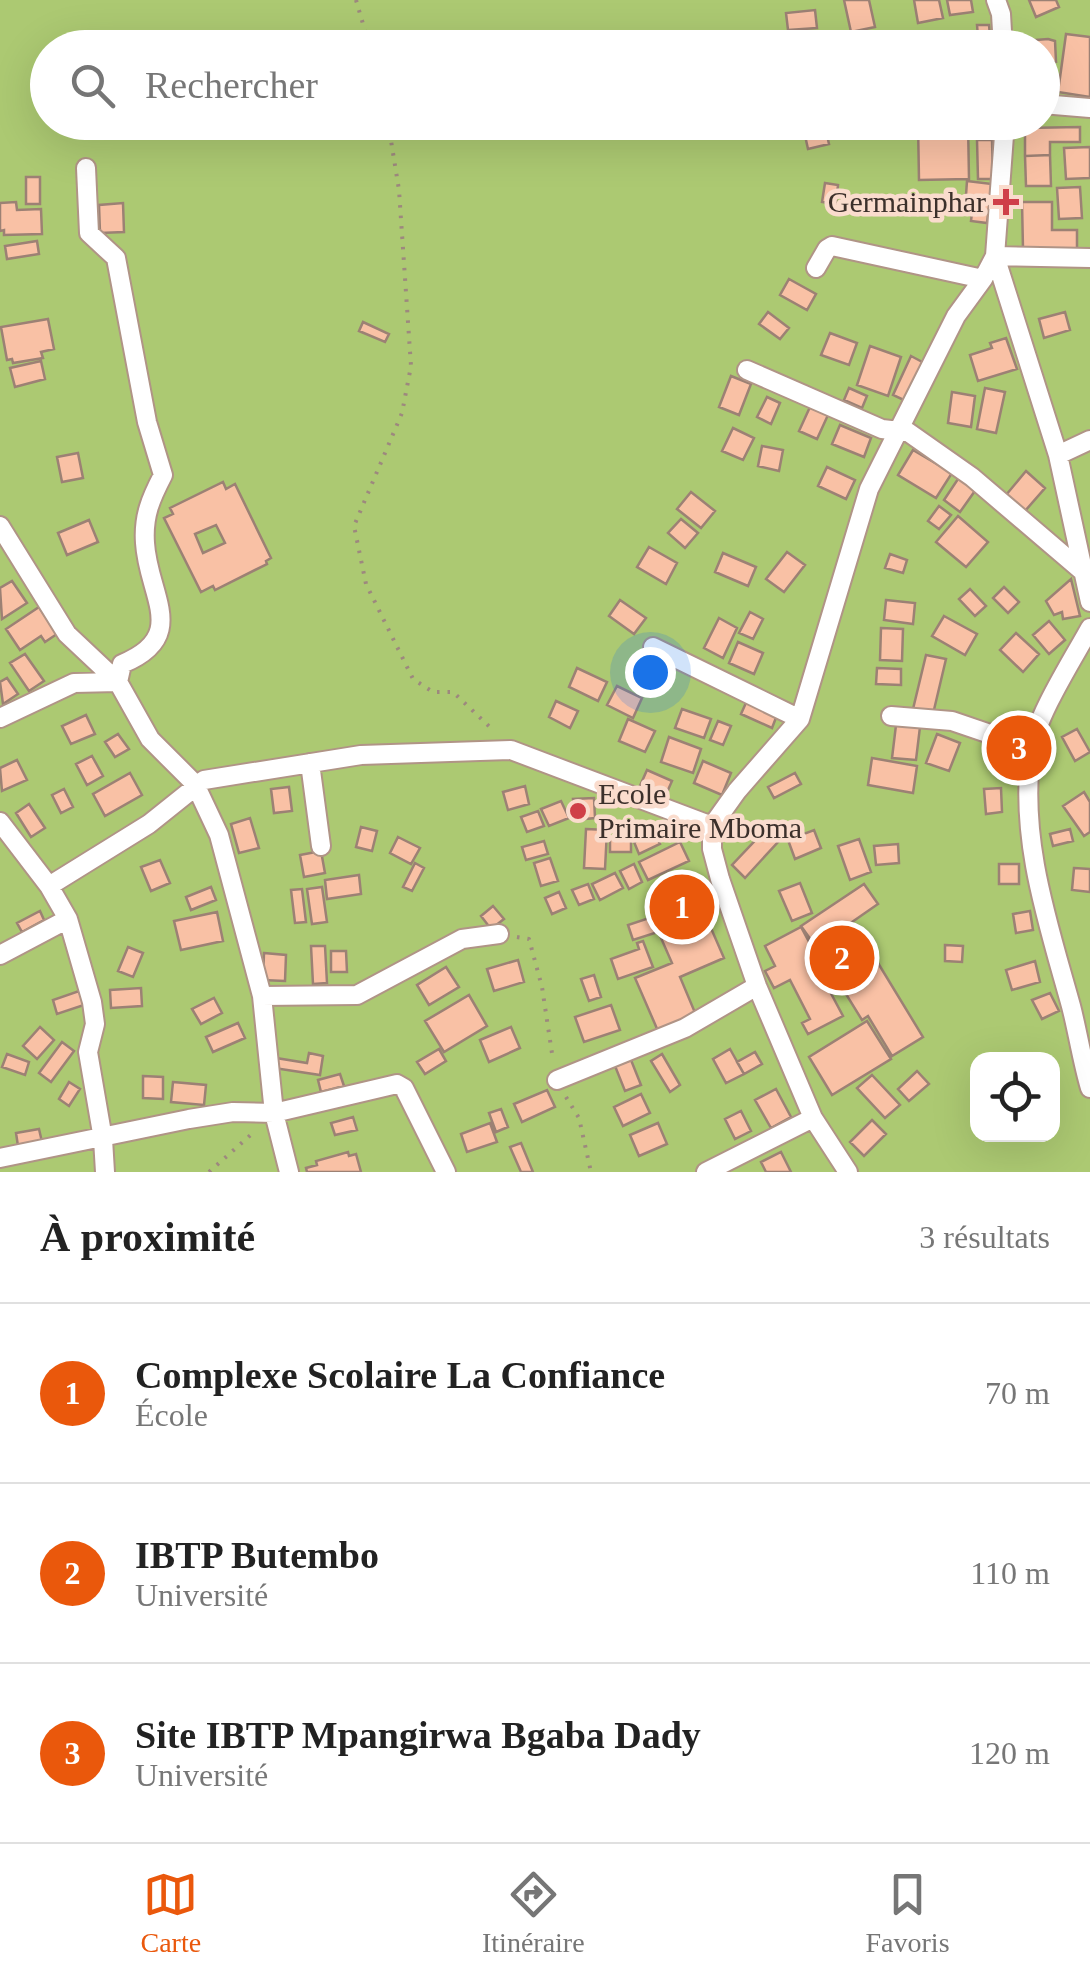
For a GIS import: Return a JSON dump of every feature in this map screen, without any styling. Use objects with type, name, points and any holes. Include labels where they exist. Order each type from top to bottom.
[{"type":"street","points":[[996,0],[1001,30]]},
{"type":"street","points":[[1060,106],[1090,108]]},
{"type":"street","points":[[848,1172],[813,1118],[757,986],[720,879],[712,849],[712,826],[800,719],[862,508],[956,316],[984,279],[995,256],[1004,140]]},
{"type":"street","points":[[86,168],[89,233],[116,258],[147,422],[163,475],[146,507],[145,544],[162,631],[144,655],[122,664],[118,682]]},
{"type":"street","points":[[816,268],[832,246],[984,279]]},
{"type":"street","points":[[995,256],[1090,258]]},
{"type":"street","points":[[995,256],[1058,454],[1090,602]]},
{"type":"street","points":[[747,370],[882,429],[908,432],[972,477],[1081,570]]},
{"type":"street","points":[[1058,454],[1090,440]]},
{"type":"street","points":[[0,526],[68,634],[118,682],[150,740],[195,784],[219,835],[262,996],[274,1113],[289,1172]]},
{"type":"street","points":[[1090,628],[1064,672],[1031,748],[1029,804],[1036,888],[1081,1010],[1090,1088]]},
{"type":"street","points":[[653,647],[800,719]]},
{"type":"street","points":[[0,718],[74,683],[118,682]]},
{"type":"street","points":[[891,716],[952,721],[1031,748]]},
{"type":"street","points":[[50,886],[149,824],[195,784],[361,754],[511,750],[712,826]]},
{"type":"street","points":[[310,764],[321,846]]},
{"type":"street","points":[[0,822],[50,886],[68,919],[92,1002],[95,1024],[88,1052],[104,1138],[104,1172]]},
{"type":"street","points":[[0,955],[68,919]]},
{"type":"street","points":[[262,996],[357,995],[462,939],[499,934]]},
{"type":"street","points":[[557,1080],[685,1028],[757,986]]},
{"type":"street","points":[[0,1158],[232,1112],[274,1113],[397,1084],[404,1088],[446,1172]]},
{"type":"street","points":[[706,1172],[813,1118]]},
{"type":"path","points":[[356,0],[365,30]]},
{"type":"path","points":[[391,140],[399,190],[410,366],[402,413],[354,526],[366,584],[413,680],[433,692],[454,692],[511,750]]},
{"type":"path","points":[[499,934],[528,939],[542,988],[557,1080],[579,1118],[592,1172]]},
{"type":"path","points":[[209,1172],[274,1113]]},
{"type":"green space","points":[[0,0],[1090,0],[1090,1172],[0,1172]]},
{"type":"building","points":[[844,0],[869,0],[875,27],[851,30]]},
{"type":"building","points":[[914,0],[939,0],[943,18],[918,23]]},
{"type":"building","points":[[947,0],[971,0],[973,12],[950,15]]},
{"type":"building","points":[[1029,0],[1056,0],[1059,7],[1036,17]]},
{"type":"building","points":[[815,10],[817,28],[788,30],[786,13]]},
{"type":"building","points":[[1066,34],[1090,37],[1090,97],[1060,92]]},
{"type":"building","points":[[1060,127],[1080,127],[1080,142],[1050,142],[1050,155],[1025,156],[1025,140],[1060,140]]},
{"type":"building","points":[[806,140],[828,140],[829,144],[808,149]]},
{"type":"building","points":[[918,140],[968,140],[969,179],[919,180]]},
{"type":"building","points":[[977,140],[992,140],[993,179],[978,179]]},
{"type":"building","points":[[1090,147],[1090,178],[1066,179],[1064,148]]},
{"type":"building","points":[[1050,155],[1051,186],[1026,186],[1025,156]]},
{"type":"building","points":[[26,177],[40,177],[40,204],[26,204]]},
{"type":"building","points":[[967,181],[992,184],[987,223],[971,221],[974,196],[966,195]]},
{"type":"building","points":[[825,183],[838,185],[836,204],[822,202]]},
{"type":"building","points":[[1080,187],[1082,218],[1059,219],[1057,188]]},
{"type":"building","points":[[16,202],[17,210],[41,209],[42,234],[4,235],[4,230],[0,231],[0,203]]},
{"type":"building","points":[[1022,202],[1052,202],[1052,230],[1077,230],[1077,249],[1023,249]]},
{"type":"building","points":[[123,203],[124,232],[100,233],[99,205]]},
{"type":"building","points":[[37,241],[39,254],[7,259],[5,246]]},
{"type":"building","points":[[789,279],[816,294],[807,310],[780,295]]},
{"type":"building","points":[[768,312],[789,328],[780,339],[759,324]]},
{"type":"building","points":[[1065,312],[1070,330],[1044,338],[1039,319]]},
{"type":"building","points":[[48,319],[54,349],[41,352],[43,358],[13,363],[12,359],[7,360],[1,327]]},
{"type":"building","points":[[363,322],[389,334],[385,342],[359,331]]},
{"type":"building","points":[[830,333],[857,343],[849,365],[821,355]]},
{"type":"building","points":[[1006,338],[1017,369],[978,381],[970,355],[992,348],[990,343]]},
{"type":"building","points":[[870,346],[901,357],[888,396],[857,385]]},
{"type":"building","points":[[911,356],[926,364],[908,402],[893,395]]},
{"type":"building","points":[[41,361],[45,379],[15,387],[10,368]]},
{"type":"building","points":[[731,376],[751,384],[739,415],[719,407]]},
{"type":"building","points":[[849,388],[867,396],[862,408],[844,400]]},
{"type":"building","points":[[985,388],[1005,392],[996,433],[977,429]]},
{"type":"building","points":[[952,392],[975,396],[971,427],[948,423]]},
{"type":"building","points":[[767,397],[780,403],[771,424],[757,417]]},
{"type":"building","points":[[810,407],[828,415],[817,439],[799,431]]},
{"type":"building","points":[[840,425],[871,438],[864,457],[832,444]]},
{"type":"building","points":[[733,428],[754,438],[743,460],[722,451]]},
{"type":"building","points":[[762,446],[783,450],[779,471],[758,466]]},
{"type":"building","points":[[913,450],[952,473],[936,498],[898,475]]},
{"type":"building","points":[[78,453],[83,478],[62,482],[57,457]]},
{"type":"building","points":[[827,467],[855,480],[846,499],[818,486]]},
{"type":"building","points":[[1026,471],[1045,488],[1025,511],[1006,495]]},
{"type":"building","points":[[960,476],[977,488],[960,512],[944,500]]},
{"type":"building","points":[[223,482],[226,489],[235,484],[271,558],[267,564],[215,590],[213,586],[201,592],[164,518],[173,514],[170,508]],"holes":[[[216,525],[225,543],[203,553],[195,534]]]},
{"type":"building","points":[[691,492],[715,511],[701,528],[677,509]]},
{"type":"building","points":[[939,506],[951,515],[939,529],[928,521]]},
{"type":"building","points":[[958,516],[988,542],[966,567],[936,542]]},
{"type":"building","points":[[681,519],[698,533],[685,548],[668,533]]},
{"type":"building","points":[[89,520],[98,542],[67,555],[58,533]]},
{"type":"building","points":[[649,547],[677,563],[666,584],[637,567]]},
{"type":"building","points":[[787,552],[805,565],[784,592],[766,579]]},
{"type":"building","points":[[723,553],[756,567],[748,586],[715,572]]},
{"type":"building","points":[[890,554],[907,560],[903,573],[885,568]]},
{"type":"building","points":[[1071,579],[1080,616],[1063,619],[1062,612],[1054,615],[1046,601]]},
{"type":"building","points":[[12,581],[27,603],[2,619],[0,588]]},
{"type":"building","points":[[1004,587],[1019,602],[1008,613],[993,598]]},
{"type":"building","points":[[970,589],[986,606],[975,616],[959,599]]},
{"type":"building","points":[[620,600],[646,618],[634,634],[609,616]]},
{"type":"building","points":[[886,600],[915,603],[913,624],[884,620]]},
{"type":"building","points":[[39,607],[57,634],[45,642],[41,636],[20,650],[6,629]]},
{"type":"building","points":[[750,612],[763,619],[753,639],[739,633]]},
{"type":"building","points":[[944,616],[977,634],[965,655],[932,636]]},
{"type":"building","points":[[719,618],[737,628],[723,658],[704,648]]},
{"type":"building","points":[[1049,621],[1065,640],[1049,654],[1033,635]]},
{"type":"building","points":[[881,628],[903,629],[902,661],[880,660]]},
{"type":"building","points":[[1016,633],[1039,654],[1023,672],[1000,650]]},
{"type":"building","points":[[738,642],[763,653],[754,674],[729,663]]},
{"type":"building","points":[[25,654],[44,681],[29,691],[10,663]]},
{"type":"building","points":[[926,655],[946,659],[933,714],[913,709]]},
{"type":"building","points":[[577,668],[607,682],[598,701],[569,687]]},
{"type":"building","points":[[877,668],[901,669],[901,685],[876,684]]},
{"type":"building","points":[[7,678],[18,694],[3,704],[0,682]]},
{"type":"building","points":[[617,686],[642,698],[633,718],[607,705]]},
{"type":"building","points":[[749,696],[779,710],[772,728],[741,714]]},
{"type":"building","points":[[556,701],[578,711],[570,728],[549,717]]},
{"type":"building","points":[[682,709],[711,719],[704,738],[675,728]]},
{"type":"building","points":[[86,715],[95,734],[71,744],[62,726]]},
{"type":"building","points":[[628,719],[655,731],[645,752],[619,741]]},
{"type":"building","points":[[718,721],[731,726],[723,745],[710,740]]},
{"type":"building","points":[[896,725],[920,727],[916,760],[892,758]]},
{"type":"building","points":[[1077,729],[1090,752],[1075,761],[1062,737]]},
{"type":"building","points":[[118,734],[129,749],[115,757],[105,742]]},
{"type":"building","points":[[937,734],[960,743],[949,771],[926,763]]},
{"type":"building","points":[[669,737],[701,749],[693,773],[661,762]]},
{"type":"building","points":[[92,756],[103,776],[87,785],[76,764]]},
{"type":"building","points":[[872,758],[917,766],[913,793],[868,785]]},
{"type":"building","points":[[17,760],[27,780],[2,791],[0,768]]},
{"type":"building","points":[[703,761],[731,773],[722,795],[694,783]]},
{"type":"building","points":[[647,770],[672,781],[664,799],[639,788]]},
{"type":"building","points":[[130,773],[142,795],[105,816],[93,794]]},
{"type":"building","points":[[795,773],[801,784],[774,798],[768,787]]},
{"type":"building","points":[[525,786],[529,804],[508,810],[503,792]]},
{"type":"building","points":[[289,787],[292,811],[274,813],[271,789]]},
{"type":"building","points":[[1001,788],[1002,812],[986,814],[984,789]]},
{"type":"building","points":[[64,789],[73,807],[61,813],[52,795]]},
{"type":"building","points":[[1084,792],[1090,802],[1090,832],[1084,836],[1063,806]]},
{"type":"building","points":[[594,798],[595,818],[575,820],[573,799]]},
{"type":"building","points":[[561,801],[569,818],[549,826],[541,809]]},
{"type":"building","points":[[29,804],[45,828],[31,837],[16,813]]},
{"type":"building","points":[[538,811],[544,826],[527,832],[521,817]]},
{"type":"building","points":[[250,818],[259,848],[239,853],[231,824]]},
{"type":"building","points":[[361,827],[377,831],[372,851],[356,847]]},
{"type":"building","points":[[586,829],[607,830],[605,869],[584,868]]},
{"type":"building","points":[[1070,829],[1073,841],[1053,846],[1050,834]]},
{"type":"building","points":[[765,830],[778,842],[745,878],[732,865]]},
{"type":"building","points":[[814,830],[821,848],[795,859],[788,840]]},
{"type":"building","points":[[655,833],[660,844],[639,854],[634,842]]},
{"type":"building","points":[[398,837],[420,848],[411,864],[390,853]]},
{"type":"building","points":[[610,838],[631,838],[631,852],[610,852]]},
{"type":"building","points":[[859,839],[871,872],[850,880],[838,846]]},
{"type":"building","points":[[544,841],[548,854],[526,860],[522,847]]},
{"type":"building","points":[[680,842],[689,861],[648,880],[639,862]]},
{"type":"building","points":[[898,844],[899,863],[876,865],[874,846]]},
{"type":"building","points":[[321,851],[325,873],[304,877],[300,855]]},
{"type":"building","points":[[550,858],[558,881],[541,886],[534,863]]},
{"type":"building","points":[[160,860],[170,883],[151,891],[141,867]]},
{"type":"building","points":[[415,863],[424,868],[412,891],[403,887]]},
{"type":"building","points":[[634,864],[642,882],[629,889],[620,871]]},
{"type":"building","points":[[999,864],[1019,864],[1019,884],[999,884]]},
{"type":"building","points":[[1074,868],[1090,869],[1090,892],[1072,890]]},
{"type":"building","points":[[615,873],[623,888],[600,900],[592,884]]},
{"type":"building","points":[[359,875],[361,894],[327,899],[325,880]]},
{"type":"building","points":[[800,883],[812,913],[792,921],[779,891]]},
{"type":"building","points":[[588,884],[594,899],[579,905],[572,890]]},
{"type":"building","points":[[864,884],[878,904],[816,947],[801,926]]},
{"type":"building","points":[[211,887],[216,900],[191,910],[186,897]]},
{"type":"building","points":[[322,887],[327,922],[312,924],[307,889]]},
{"type":"building","points":[[680,887],[692,917],[669,925],[658,895]]},
{"type":"building","points":[[302,889],[306,922],[295,923],[291,890]]},
{"type":"building","points":[[559,892],[566,908],[552,914],[545,898]]},
{"type":"building","points":[[493,906],[504,919],[491,929],[481,916]]},
{"type":"building","points":[[40,911],[44,920],[22,932],[17,923]]},
{"type":"building","points":[[1030,911],[1033,930],[1016,933],[1013,914]]},
{"type":"building","points":[[217,912],[223,941],[181,950],[174,921]]},
{"type":"building","points":[[652,917],[658,932],[633,940],[628,925]]},
{"type":"building","points":[[707,919],[724,958],[680,977],[696,1015],[658,1031],[635,978],[672,963],[661,938]]},
{"type":"building","points":[[801,927],[815,953],[821,951],[829,965],[819,971],[843,1016],[808,1034],[802,1023],[810,1019],[790,980],[774,988],[765,971],[775,966],[765,946]]},
{"type":"building","points":[[643,941],[653,967],[618,979],[611,959],[639,949],[637,943]]},
{"type":"building","points":[[945,945],[963,946],[962,962],[945,961]]},
{"type":"building","points":[[311,946],[325,946],[327,983],[313,984]]},
{"type":"building","points":[[128,947],[143,953],[133,977],[118,971]]},
{"type":"building","points":[[331,951],[346,951],[347,972],[331,972]]},
{"type":"building","points":[[264,953],[286,955],[285,981],[263,980]]},
{"type":"building","points":[[518,960],[524,982],[494,991],[487,969]]},
{"type":"building","points":[[1035,961],[1040,982],[1012,990],[1006,970]]},
{"type":"building","points":[[878,963],[923,1037],[892,1056],[868,1016],[862,1020],[841,986]]},
{"type":"building","points":[[446,967],[459,987],[429,1005],[417,985]]},
{"type":"building","points":[[594,975],[601,997],[589,1001],[581,979]]},
{"type":"building","points":[[141,988],[142,1006],[111,1008],[110,990]]},
{"type":"building","points":[[79,991],[84,1005],[57,1014],[53,1000]]},
{"type":"building","points":[[1050,993],[1059,1011],[1042,1019],[1032,1000]]},
{"type":"building","points":[[469,995],[487,1026],[444,1052],[425,1021]]},
{"type":"building","points":[[214,998],[222,1013],[201,1024],[192,1009]]},
{"type":"building","points":[[611,1005],[620,1030],[584,1042],[575,1017]]},
{"type":"building","points":[[867,1021],[891,1059],[832,1095],[809,1057]]},
{"type":"building","points":[[238,1023],[245,1038],[213,1052],[206,1037]]},
{"type":"building","points":[[40,1027],[54,1040],[37,1059],[23,1046]]},
{"type":"building","points":[[511,1027],[520,1048],[489,1062],[480,1040]]},
{"type":"building","points":[[62,1042],[74,1051],[51,1082],[39,1073]]},
{"type":"building","points":[[439,1049],[446,1061],[425,1074],[417,1062]]},
{"type":"building","points":[[730,1049],[744,1074],[726,1083],[713,1059]]},
{"type":"building","points":[[755,1052],[762,1064],[744,1074],[737,1062]]},
{"type":"building","points":[[309,1053],[323,1056],[320,1075],[274,1068],[276,1058],[307,1063]]},
{"type":"building","points":[[7,1054],[29,1062],[25,1075],[2,1067]]},
{"type":"building","points":[[662,1054],[680,1085],[670,1092],[651,1061]]},
{"type":"building","points":[[631,1060],[641,1085],[625,1091],[615,1066]]},
{"type":"building","points":[[917,1071],[929,1084],[909,1101],[898,1089]]},
{"type":"building","points":[[340,1074],[344,1086],[321,1092],[318,1080]]},
{"type":"building","points":[[872,1075],[900,1105],[885,1118],[857,1088]]},
{"type":"building","points":[[143,1076],[163,1077],[163,1099],[143,1098]]},
{"type":"building","points":[[69,1082],[80,1089],[69,1106],[59,1099]]},
{"type":"building","points":[[173,1082],[206,1085],[204,1105],[171,1102]]},
{"type":"building","points":[[776,1089],[791,1117],[771,1128],[755,1100]]},
{"type":"building","points":[[547,1090],[555,1107],[522,1122],[514,1104]]},
{"type":"building","points":[[641,1094],[650,1113],[623,1126],[614,1107]]},
{"type":"building","points":[[501,1109],[508,1127],[496,1132],[489,1113]]},
{"type":"building","points":[[741,1111],[751,1131],[735,1139],[725,1119]]},
{"type":"building","points":[[353,1117],[357,1130],[335,1135],[331,1123]]},
{"type":"building","points":[[872,1120],[886,1134],[864,1156],[850,1142]]},
{"type":"building","points":[[490,1123],[497,1142],[467,1152],[461,1134]]},
{"type":"building","points":[[658,1123],[667,1144],[639,1156],[630,1135]]},
{"type":"building","points":[[39,1129],[42,1142],[18,1146],[16,1133]]},
{"type":"building","points":[[521,1143],[533,1172],[521,1172],[510,1147]]},
{"type":"building","points":[[348,1152],[349,1156],[356,1154],[361,1172],[307,1172],[306,1168],[317,1165],[316,1161]]},
{"type":"building","points":[[781,1152],[791,1172],[766,1172],[761,1162]]},
{"type":"place","name":"Germainphar","points":[[1006,202]]},
{"type":"place","name":"Site IBTP Mpangirwa Bgaba Dady","points":[[1019,748]]},
{"type":"place","name":"Ecole Primaire Mboma","points":[[578,811]]},
{"type":"place","name":"Complexe Scolaire La Confiance","points":[[682,907]]},
{"type":"place","name":"IBTP Butembo","points":[[842,958]]}]
